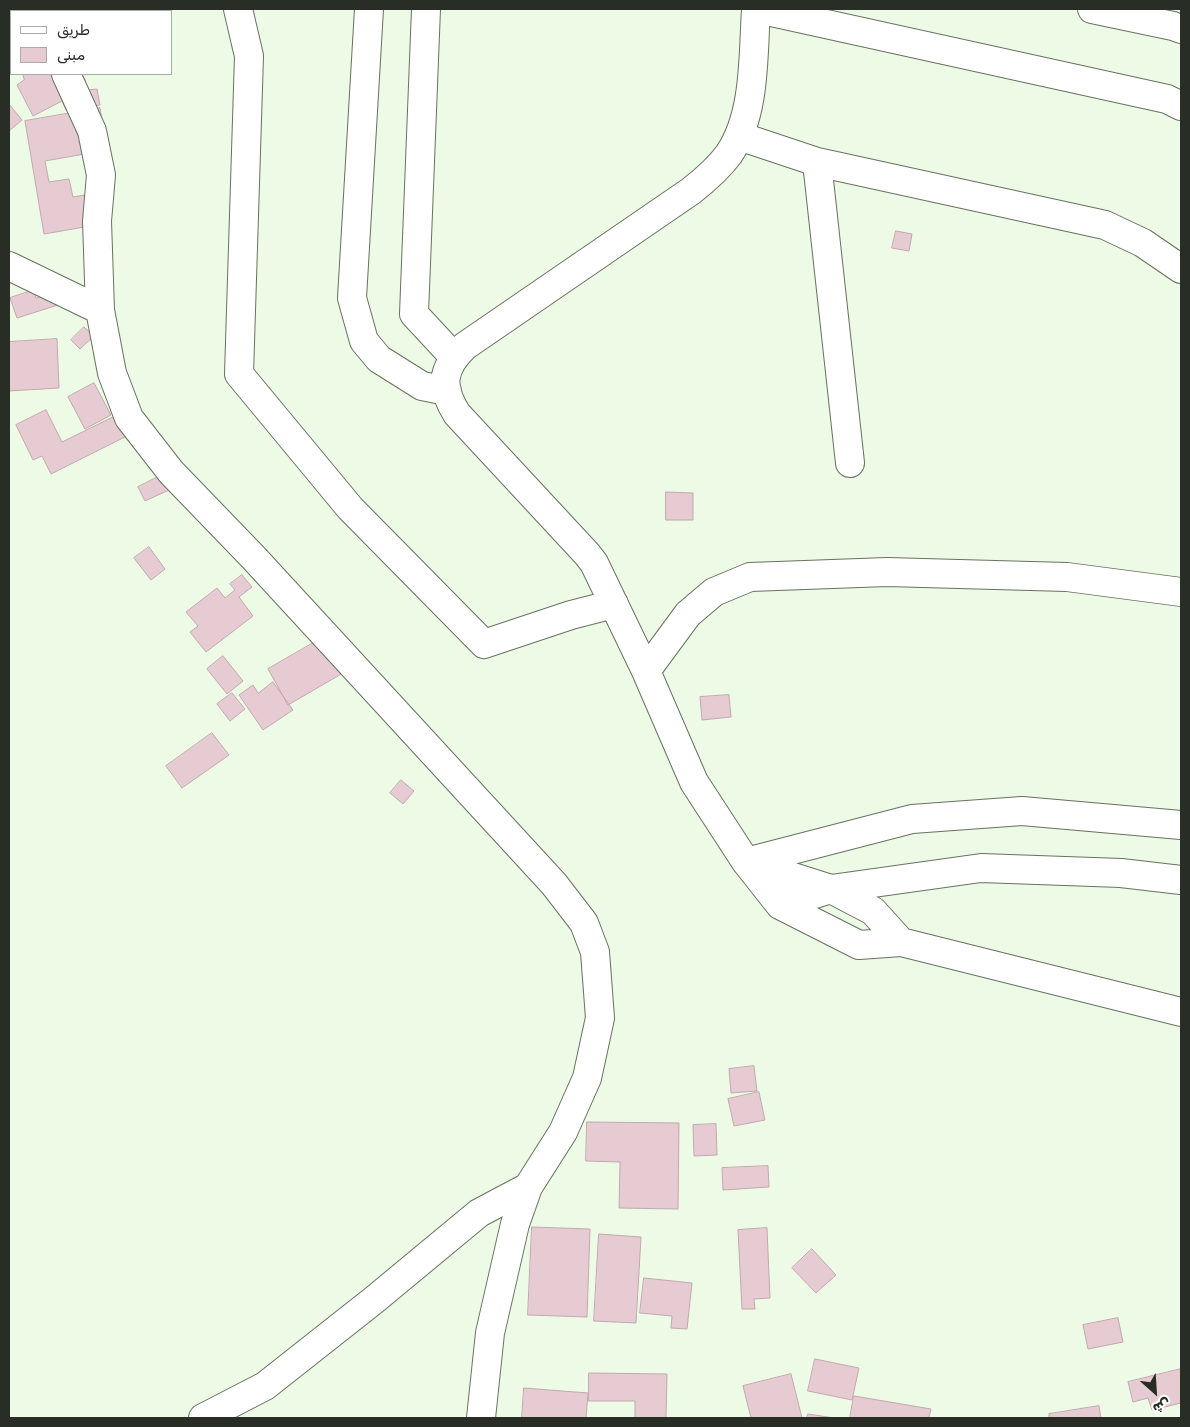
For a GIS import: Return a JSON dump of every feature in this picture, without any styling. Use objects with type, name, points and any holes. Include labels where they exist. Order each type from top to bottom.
[{"type":"street","points":[[238,9],[249,56],[239,374],[350,508],[484,644],[571,614],[614,604]]},
{"type":"street","points":[[369,9],[352,298],[364,341],[379,359],[422,386],[447,391]]},
{"type":"street","points":[[426,9],[414,314],[454,357]]},
{"type":"street","points":[[1181,106],[1168,99],[757,9],[747,112],[739,136],[729,154],[712,174],[691,191],[465,346],[454,357],[447,370],[445,382],[448,400],[457,414],[587,554],[601,576],[646,671],[694,782],[746,862],[780,905],[859,945],[901,942],[1181,1012]]},
{"type":"street","points":[[1092,9],[1181,29]]},
{"type":"street","points":[[66,75],[92,131],[101,175],[98,221],[100,310],[112,373],[129,418],[171,472],[254,558],[554,884],[584,923],[595,952],[600,1018],[587,1078],[563,1132],[528,1186],[515,1224],[490,1333],[481,1418]]},
{"type":"street","points":[[739,136],[817,162],[1105,225],[1143,243],[1181,269]]},
{"type":"street","points":[[817,162],[850,463]]},
{"type":"street","points":[[9,266],[100,310]]},
{"type":"street","points":[[646,671],[688,614],[714,592],[750,577],[887,572],[1057,577],[1181,592]]},
{"type":"street","points":[[746,862],[912,819],[1022,811],[1181,826]]},
{"type":"street","points":[[746,862],[831,888],[873,912],[901,942]]},
{"type":"street","points":[[780,905],[831,888],[981,868],[1121,873],[1181,880]]},
{"type":"street","points":[[203,1418],[244,1409],[265,1386],[374,1300],[479,1213],[528,1186]]},
{"type":"building","points":[[23,75],[82,75],[87,90],[97,89],[100,105],[66,110],[62,101],[33,116],[17,85],[24,80]]},
{"type":"building","points":[[9,104],[22,120],[9,131]]},
{"type":"building","points":[[100,108],[107,150],[45,161],[49,182],[69,179],[73,197],[91,194],[96,225],[44,234],[25,121]]},
{"type":"building","points":[[896,231],[912,234],[909,251],[892,248]]},
{"type":"building","points":[[34,290],[36,298],[57,292],[61,304],[17,318],[10,298]]},
{"type":"building","points":[[84,327],[94,336],[80,349],[71,340]]},
{"type":"building","points":[[57,339],[59,388],[9,391],[9,342]]},
{"type":"building","points":[[94,383],[111,415],[85,429],[68,397]]},
{"type":"building","points":[[46,410],[62,442],[117,415],[127,436],[51,474],[42,456],[33,460],[16,425]]},
{"type":"building","points":[[162,475],[169,490],[145,501],[138,487]]},
{"type":"building","points":[[666,492],[693,493],[693,520],[666,520]]},
{"type":"building","points":[[149,547],[165,569],[151,580],[134,558]]},
{"type":"building","points":[[242,575],[252,587],[239,597],[253,616],[206,652],[190,632],[198,626],[186,612],[217,588],[225,598],[235,590],[230,584]]},
{"type":"building","points":[[322,638],[343,673],[288,705],[268,669]]},
{"type":"building","points":[[223,656],[243,681],[227,694],[207,669]]},
{"type":"building","points":[[273,682],[293,710],[263,730],[239,695],[253,685],[258,693]]},
{"type":"building","points":[[232,693],[245,709],[230,721],[217,704]]},
{"type":"building","points":[[729,695],[731,717],[702,720],[700,697]]},
{"type":"building","points":[[212,733],[229,755],[182,788],[166,766]]},
{"type":"building","points":[[401,780],[414,791],[403,804],[390,793]]},
{"type":"building","points":[[754,1066],[757,1091],[731,1093],[729,1069]]},
{"type":"building","points":[[759,1092],[765,1120],[734,1126],[728,1099]]},
{"type":"building","points":[[587,1122],[679,1123],[678,1209],[619,1208],[620,1162],[586,1161]]},
{"type":"building","points":[[716,1124],[717,1155],[694,1156],[693,1125]]},
{"type":"building","points":[[768,1166],[769,1187],[723,1190],[722,1168]]},
{"type":"building","points":[[532,1227],[590,1229],[587,1317],[528,1315]]},
{"type":"building","points":[[767,1228],[770,1298],[754,1299],[755,1309],[742,1309],[738,1230]]},
{"type":"building","points":[[599,1234],[641,1237],[636,1323],[594,1321]]},
{"type":"building","points":[[812,1249],[836,1275],[816,1293],[792,1268]]},
{"type":"building","points":[[644,1278],[692,1283],[687,1329],[671,1328],[672,1316],[640,1313]]},
{"type":"building","points":[[1118,1318],[1123,1342],[1088,1349],[1083,1325]]},
{"type":"building","points":[[815,1359],[859,1368],[852,1400],[808,1391]]},
{"type":"building","points":[[1181,1369],[1181,1403],[1152,1410],[1148,1398],[1133,1402],[1128,1382]]},
{"type":"building","points":[[589,1373],[667,1374],[666,1418],[635,1418],[635,1401],[589,1401]]},
{"type":"building","points":[[791,1374],[802,1418],[751,1418],[743,1386]]},
{"type":"building","points":[[524,1388],[588,1393],[586,1418],[522,1418]]},
{"type":"building","points":[[854,1396],[931,1409],[929,1418],[850,1418]]},
{"type":"building","points":[[1099,1406],[1101,1418],[1049,1418],[1049,1414]]},
{"type":"building","points":[[808,1414],[834,1418],[807,1418]]}]
